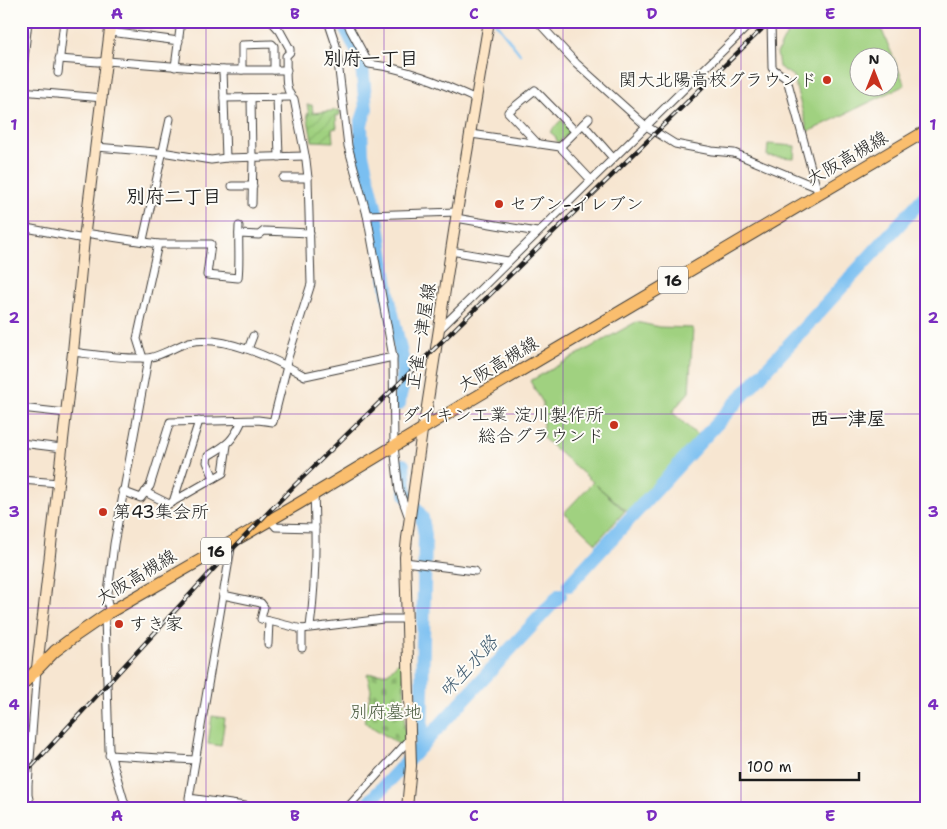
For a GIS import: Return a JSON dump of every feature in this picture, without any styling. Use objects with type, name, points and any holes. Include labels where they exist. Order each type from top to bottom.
[{"type":"main road","name":"正雀一津屋線","points":[[407,808],[411,766],[406,619],[406,562],[409,518],[438,330],[490,21]]},
{"type":"main road","points":[[37,668],[85,236],[111,27]]},
{"type":"main road","name":"大阪高槻線","points":[[21,686],[61,646],[108,614],[422,430],[817,191],[926,131]]},
{"type":"street","points":[[21,87],[28,21]]},
{"type":"street","points":[[58,73],[64,21]]},
{"type":"street","points":[[175,67],[181,21]]},
{"type":"street","points":[[122,491],[141,498],[150,486],[170,422],[242,420],[273,422],[286,365],[311,284],[308,178],[294,99],[287,89],[286,56],[290,50],[280,31],[271,21]]},
{"type":"street","points":[[328,21],[336,45],[348,146],[373,214],[393,357],[394,446],[399,490],[409,518]]},
{"type":"street","points":[[347,21],[369,64],[393,67],[411,72],[476,99]]},
{"type":"street","points":[[537,21],[576,63],[646,126],[675,144],[734,153],[817,191]]},
{"type":"street","points":[[438,330],[753,21]]},
{"type":"street","points":[[771,21],[772,68],[787,79],[817,191]]},
{"type":"street","points":[[111,27],[179,41]]},
{"type":"street","points":[[242,70],[242,45],[264,44],[274,46],[274,70]]},
{"type":"street","points":[[60,59],[223,70],[287,70]]},
{"type":"street","points":[[223,70],[226,158]]},
{"type":"street","points":[[538,144],[508,112],[535,90],[575,132]]},
{"type":"street","points":[[21,91],[103,98]]},
{"type":"street","points":[[224,98],[291,97]]},
{"type":"street","points":[[251,98],[252,204]]},
{"type":"street","points":[[277,98],[278,157]]},
{"type":"street","points":[[560,147],[589,118]]},
{"type":"street","points":[[143,240],[170,119]]},
{"type":"street","points":[[583,124],[613,158]]},
{"type":"street","points":[[470,134],[560,147],[591,180]]},
{"type":"street","points":[[96,147],[211,160],[305,156]]},
{"type":"street","points":[[283,178],[308,178]]},
{"type":"street","points":[[232,186],[253,186]]},
{"type":"street","points":[[373,214],[457,215],[537,232]]},
{"type":"street","points":[[21,227],[85,236],[143,240],[158,244],[211,244],[208,275],[238,278],[240,261],[238,252],[239,230],[258,235],[264,231],[310,233]]},
{"type":"street","points":[[126,808],[109,755],[107,600],[122,491],[145,358],[137,339],[158,244]]},
{"type":"street","points":[[451,252],[508,261]]},
{"type":"street","points":[[248,349],[253,336]]},
{"type":"street","points":[[73,352],[145,358],[188,343],[211,341],[248,349],[286,365],[305,376],[393,357]]},
{"type":"street","points":[[21,408],[66,413]]},
{"type":"street","points":[[214,478],[207,462],[208,456],[227,445],[235,437],[242,420]]},
{"type":"street","points":[[173,502],[199,421]]},
{"type":"street","points":[[21,443],[62,448]]},
{"type":"street","points":[[145,492],[169,504],[173,502],[223,473],[227,445]]},
{"type":"street","points":[[21,480],[59,483]]},
{"type":"street","points":[[302,648],[314,592],[314,494]]},
{"type":"street","points":[[270,520],[276,527],[315,528]]},
{"type":"street","points":[[188,808],[232,542]]},
{"type":"street","points":[[406,562],[475,571]]},
{"type":"street","points":[[223,595],[261,602],[264,607],[261,619],[306,628],[383,619],[406,619]]},
{"type":"street","points":[[268,644],[269,621]]},
{"type":"street","points":[[31,808],[28,785],[37,668]]},
{"type":"street","points":[[346,808],[410,739]]},
{"type":"street","points":[[109,755],[195,760]]},
{"type":"street","points":[[189,798],[259,808]]},
{"type":"green space","name":"関大北陽高校グラウンド","points":[[789,21],[878,21],[889,48],[850,48],[850,98],[878,98],[808,132],[793,76],[779,67],[777,53],[786,36]]},
{"type":"green space","name":"関大北陽高校グラウンド","points":[[900,73],[905,85],[900,87]]},
{"type":"green space","points":[[307,105],[312,105],[313,113],[340,110],[340,115],[336,116],[337,128],[332,129],[333,142],[312,141]]},
{"type":"green space","points":[[561,120],[569,127],[569,133],[558,143],[555,136],[550,132]]},
{"type":"green space","points":[[768,144],[795,146],[794,158],[767,156]]},
{"type":"green space","name":"ダイキン工業 淀川製作所 総合グラウンド","points":[[636,322],[659,327],[693,328],[689,392],[672,412],[699,437],[628,512],[596,485],[625,511],[596,543],[564,513],[593,482],[543,438],[543,403],[530,381]]},
{"type":"green space","name":"別府墓地","points":[[399,661],[402,661],[404,664],[405,739],[400,745],[364,722],[371,690],[367,674],[388,673]]},
{"type":"green space","points":[[212,716],[225,718],[221,746],[208,744]]},
{"type":"waterway","points":[[342,21],[361,58],[366,109],[361,124],[362,154],[376,211],[389,300],[402,358],[403,385],[399,404]]},
{"type":"waterway","points":[[495,22],[520,54]]},
{"type":"waterway","points":[[569,585],[926,195]]},
{"type":"waterway","points":[[403,465],[406,494],[422,518],[425,535],[421,746]]},
{"type":"waterway","name":"味生水路","points":[[364,808],[560,595]]},
{"type":"railway","points":[[21,778],[219,563],[294,486],[770,21]]},
{"type":"place","name":"関大北陽高校グラウンド","points":[[827,80]]},
{"type":"place","name":"セブン-イレブン","points":[[499,204]]},
{"type":"place","name":"ダイキン工業 淀川製作所 総合グラウンド","points":[[614,425]]},
{"type":"place","name":"第43集会所","points":[[103,512]]},
{"type":"place","name":"すき家","points":[[119,624]]},
{"type":"district","name":"別府一丁目","points":[[371,58]]},
{"type":"district","name":"別府二丁目","points":[[174,196]]},
{"type":"district","name":"西一津屋","points":[[848,418]]}]
